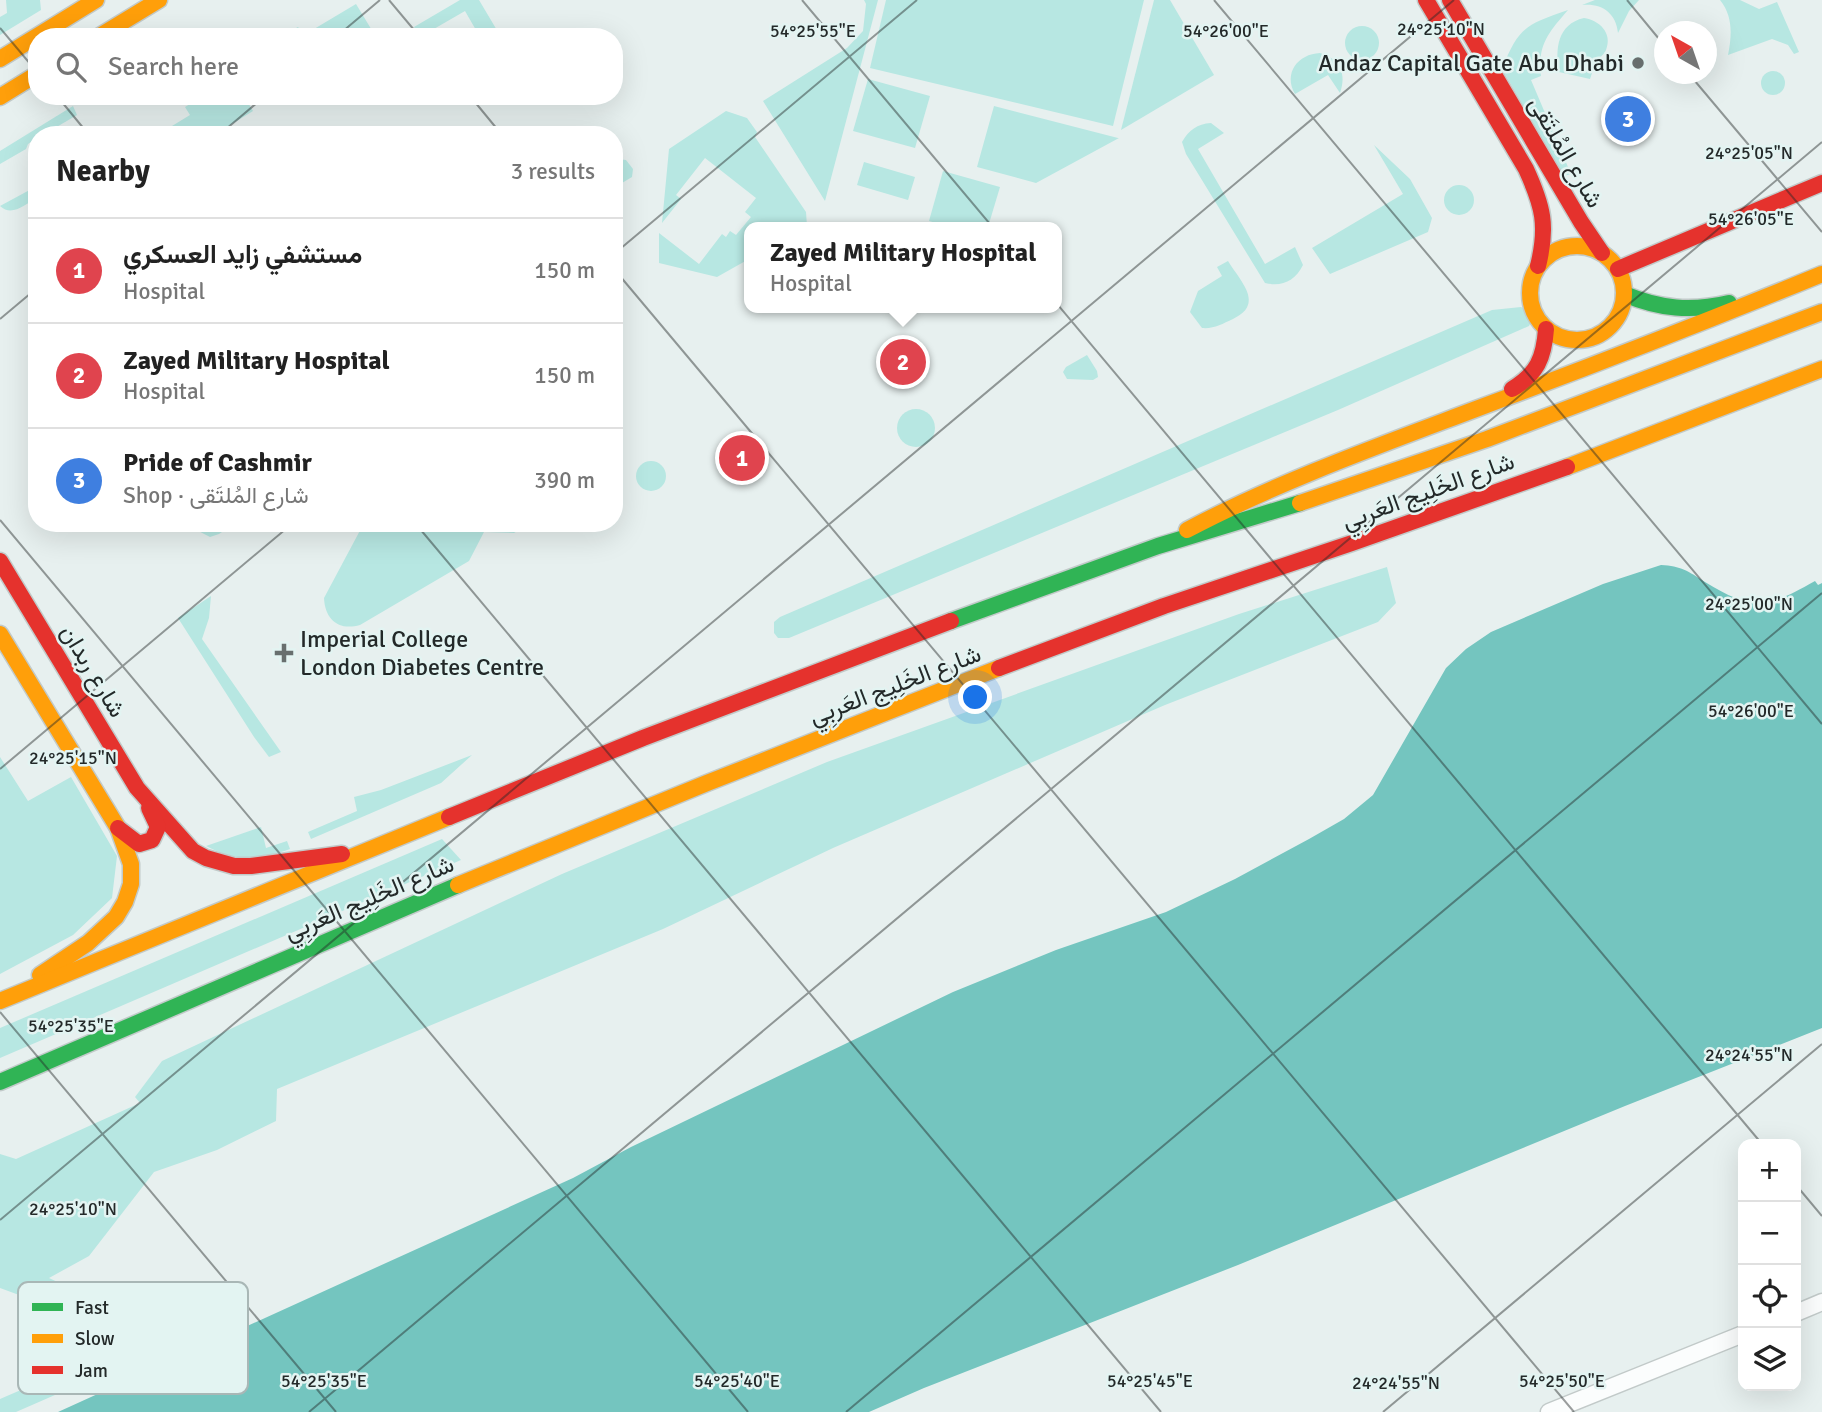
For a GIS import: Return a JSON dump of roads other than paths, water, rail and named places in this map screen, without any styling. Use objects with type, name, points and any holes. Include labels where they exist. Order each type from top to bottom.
[{"type":"main road","points":[[50,28],[96,0]]},
{"type":"main road","points":[[113,28],[159,0]]},
{"type":"main road","name":"شارع المُلتَقى","points":[[1426,0],[1526,169],[1544,209],[1545,234],[1538,266]]},
{"type":"main road","name":"شارع المُلتَقى","points":[[1450,0],[1564,214],[1602,253]]},
{"type":"main road","points":[[0,59],[28,42]]},
{"type":"main road","points":[[0,97],[28,80]]},
{"type":"main road","points":[[1526,169],[1564,214]]},
{"type":"main road","points":[[1618,269],[1822,183]]},
{"type":"main road","points":[[1571,246],[1584,246],[1602,253],[1618,269],[1625,294],[1622,309],[1614,322],[1596,335],[1574,340],[1559,337],[1546,329],[1532,307],[1530,293],[1538,266],[1558,249],[1571,246]]},
{"type":"main road","points":[[1158,546],[1235,503],[1273,486],[1822,274]]},
{"type":"main road","points":[[1625,294],[1666,310],[1684,311],[1706,309],[1801,282]]},
{"type":"main road","name":"شارع الخَلِيج العَربِي","points":[[3,1000],[375,850],[643,738],[897,641],[1158,546],[1358,485],[1822,312]]},
{"type":"main road","points":[[1469,412],[1519,385],[1535,373],[1544,355],[1546,329]]},
{"type":"main road","name":"شارع الخَلِيج العَربِي","points":[[0,1083],[281,959],[671,797],[1143,613],[1420,519],[1822,369]]},
{"type":"main road","name":"شارع ربدان","points":[[0,561],[137,789],[193,851],[219,863],[251,866],[375,850]]},
{"type":"main road","points":[[0,634],[118,828],[131,862],[132,879],[123,909],[99,935],[3,1000]]},
{"type":"main road","points":[[118,828],[139,844],[147,843],[155,837],[158,827],[156,820],[137,789]]},
{"type":"street","points":[[1801,1311],[1822,1302]]},
{"type":"street","points":[[1549,1412],[1738,1336]]},
{"type":"place","name":"Andaz Capital Gate Abu Dhabi","points":[[1638,63]]},
{"type":"place","name":"Pride of Cashmir","points":[[1628,119]]},
{"type":"place","name":"Zayed Military Hospital","points":[[903,362]]},
{"type":"place","name":"مستشفي زايد العسكري","points":[[742,458]]},
{"type":"place","name":"Imperial College London Diabetes Centre","points":[[284,653]]}]
